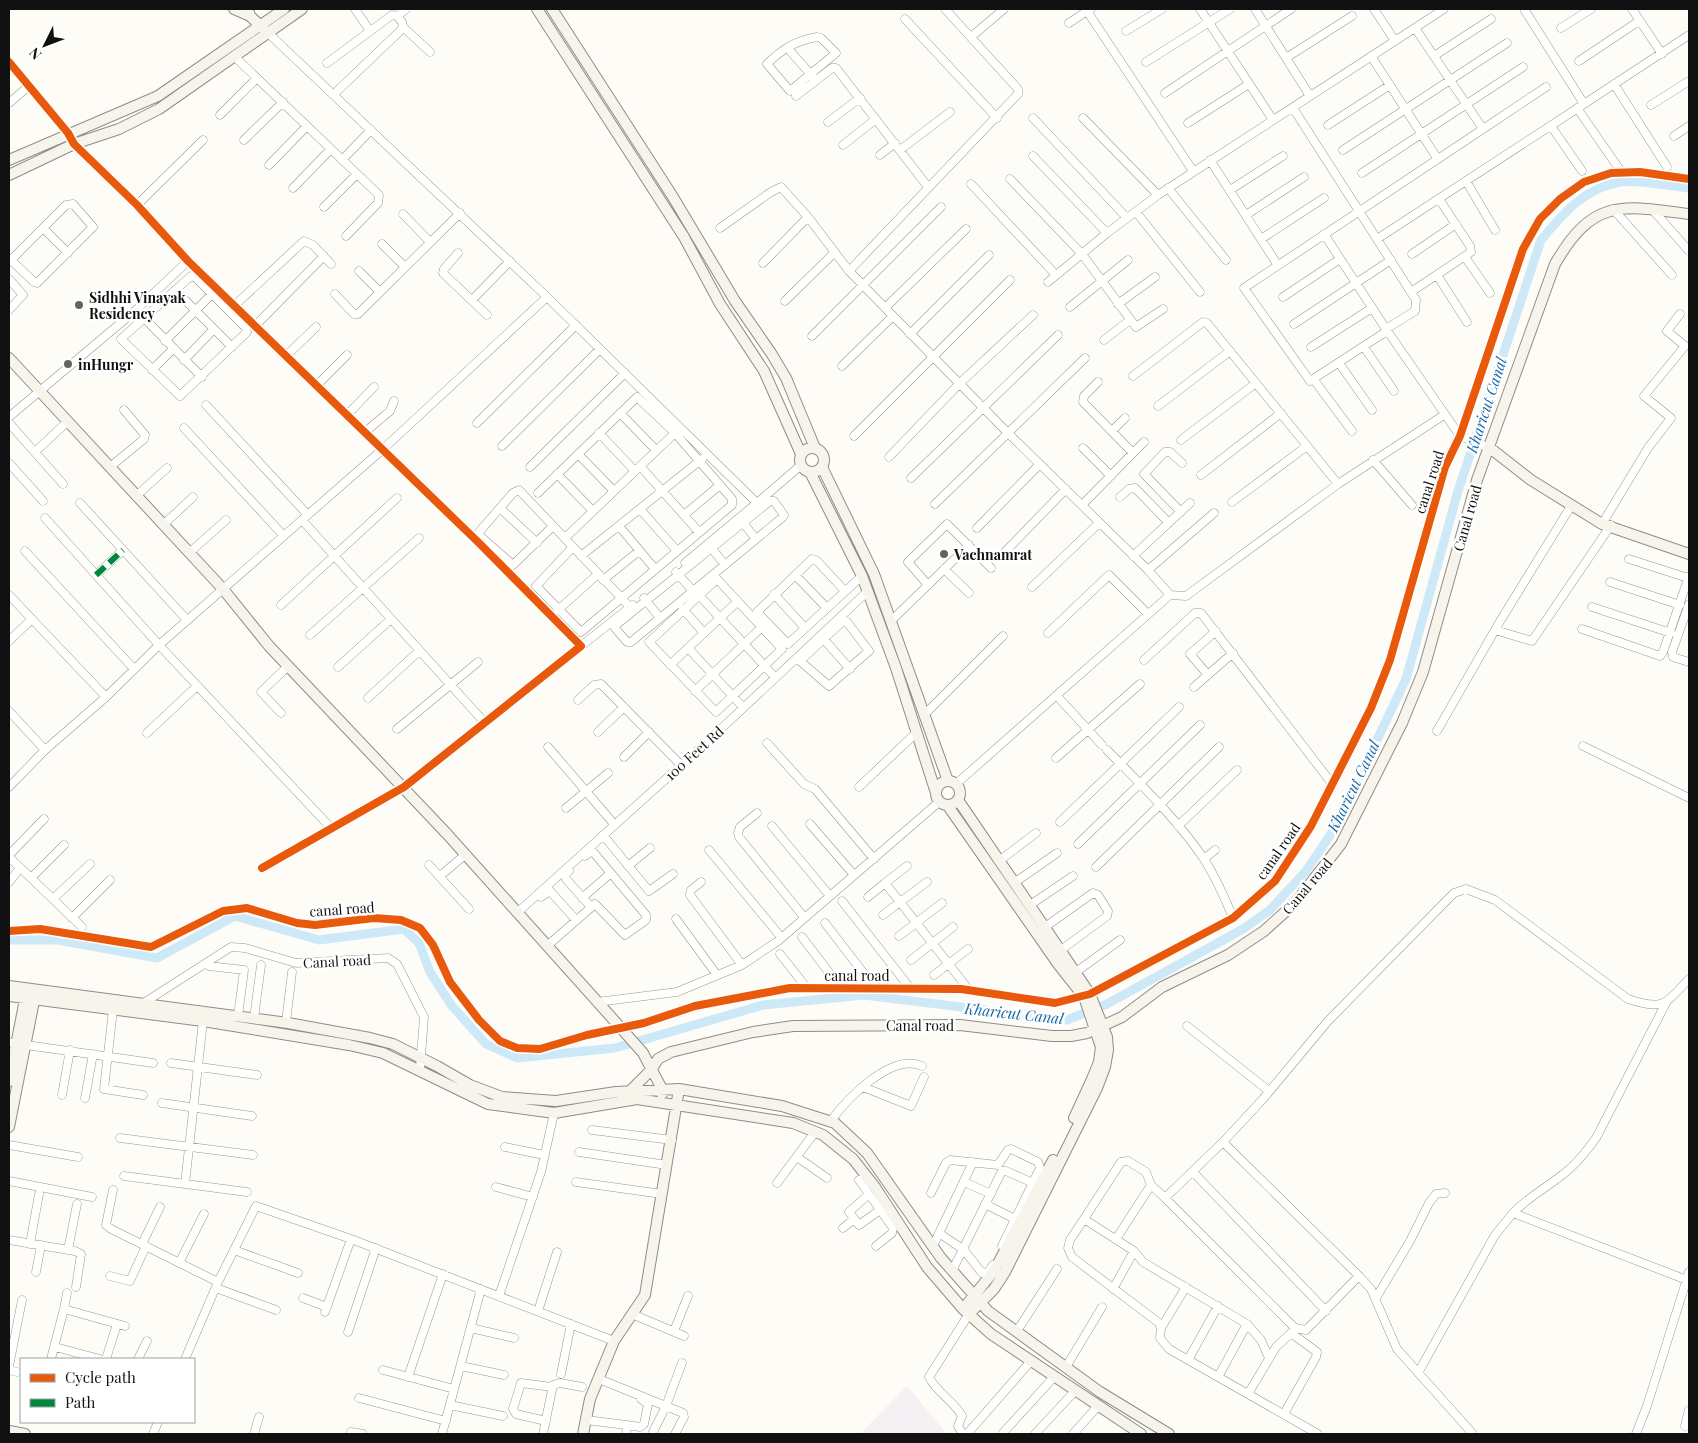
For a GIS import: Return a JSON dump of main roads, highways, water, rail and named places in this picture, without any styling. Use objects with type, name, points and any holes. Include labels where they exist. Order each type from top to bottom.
[{"type":"waterway","name":"Kharicut Canal","points":[[9,940],[58,940],[157,958],[235,916],[319,940],[404,929],[419,943],[430,972],[452,1006],[486,1044],[517,1058],[615,1048],[763,1005],[864,995],[1067,1020],[1107,1004],[1243,929],[1270,910],[1306,871],[1335,828],[1406,679],[1458,491],[1541,240],[1575,203],[1607,185],[1635,181],[1689,188]]},
{"type":"place","name":"Sidhhi Vinayak Residency","points":[[79,305]]},
{"type":"place","name":"inHungr","points":[[68,364]]},
{"type":"place","name":"Vachnamrat","points":[[944,554]]}]
